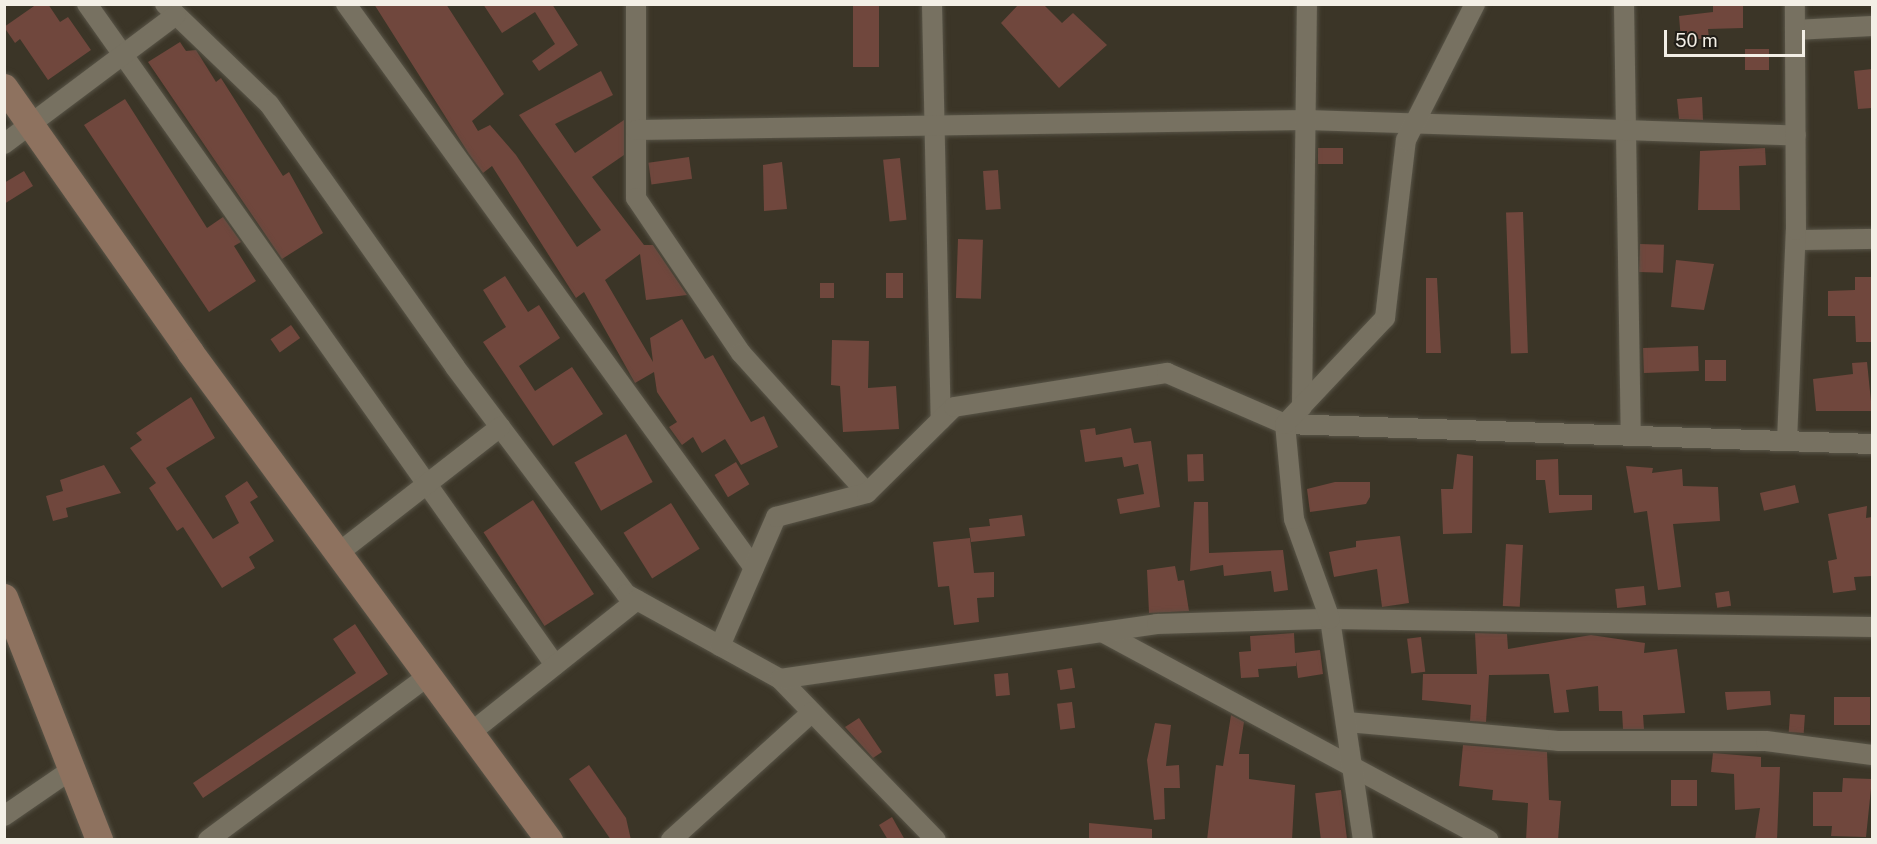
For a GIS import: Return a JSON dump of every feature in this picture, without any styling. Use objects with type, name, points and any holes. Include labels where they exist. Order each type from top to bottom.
[{"type":"street","points":[[87,4],[555,665]]},
{"type":"street","points":[[346,4],[754,568]]},
{"type":"street","points":[[636,4],[636,198],[741,353],[867,493]]},
{"type":"street","points":[[932,4],[940,420]]},
{"type":"street","points":[[1302,406],[1307,4]]},
{"type":"street","points":[[1363,840],[1330,619],[1294,519],[1285,424],[1385,318],[1406,140],[1475,4]]},
{"type":"street","points":[[1624,4],[1631,435]]},
{"type":"street","points":[[1787,441],[1796,240],[1795,4]]},
{"type":"street","points":[[4,144],[122,56],[171,10],[269,104],[501,427],[626,594],[780,679],[936,840]]},
{"type":"street","points":[[1795,30],[1872,26]]},
{"type":"street","points":[[4,87],[337,554],[549,840]]},
{"type":"street","points":[[636,130],[1306,120],[1796,135]]},
{"type":"street","points":[[1796,240],[1872,238]]},
{"type":"street","points":[[720,646],[776,517],[867,493],[954,407],[1167,373],[1285,424],[1872,444]]},
{"type":"street","points":[[337,554],[501,427]]},
{"type":"street","points":[[4,597],[99,840]]},
{"type":"street","points":[[469,734],[636,600]]},
{"type":"street","points":[[780,679],[1157,624],[1330,619],[1872,627]]},
{"type":"street","points":[[1102,632],[1489,840]]},
{"type":"street","points":[[208,840],[427,677]]},
{"type":"street","points":[[671,840],[812,712]]},
{"type":"street","points":[[1347,722],[1558,741],[1766,741],[1872,755]]},
{"type":"street","points":[[4,816],[72,770]]},
{"type":"building","points":[[37,4],[48,4],[60,22],[68,17],[91,50],[48,80],[20,39],[15,43],[4,27]]},
{"type":"building","points":[[374,4],[446,4],[504,94],[472,121],[478,131],[490,125],[516,155],[577,247],[601,230],[519,115],[601,71],[613,95],[555,124],[575,153],[624,120],[624,155],[592,177],[644,245],[653,245],[687,295],[646,300],[640,254],[605,280],[653,362],[650,338],[682,319],[705,359],[713,355],[751,422],[764,416],[778,447],[741,465],[725,439],[702,453],[693,437],[682,445],[669,427],[677,422],[657,392],[654,372],[635,383],[584,292],[576,298],[492,166],[483,173],[469,154]]},
{"type":"building","points":[[483,4],[552,4],[578,45],[539,71],[532,61],[555,44],[535,12],[502,33]]},
{"type":"building","points":[[853,4],[879,4],[879,67],[853,67]]},
{"type":"building","points":[[1019,4],[1043,4],[1062,23],[1073,13],[1107,45],[1059,88],[1001,23]]},
{"type":"building","points":[[1713,4],[1743,4],[1743,28],[1708,29],[1709,38],[1681,41],[1679,16],[1713,12]]},
{"type":"building","points":[[180,42],[186,51],[196,50],[216,82],[221,78],[283,176],[289,172],[323,233],[282,259],[148,62]]},
{"type":"building","points":[[1745,49],[1769,49],[1769,70],[1745,70]]},
{"type":"building","points":[[1872,69],[1872,108],[1858,109],[1854,71]]},
{"type":"building","points":[[1702,97],[1703,120],[1679,119],[1677,99]]},
{"type":"building","points":[[125,99],[207,228],[223,217],[241,242],[234,246],[256,281],[209,312],[84,125]]},
{"type":"building","points":[[1318,148],[1343,148],[1343,164],[1318,164]]},
{"type":"building","points":[[1765,148],[1766,165],[1739,166],[1740,210],[1698,210],[1700,151]]},
{"type":"building","points":[[689,157],[692,179],[651,184],[648,163]]},
{"type":"building","points":[[900,158],[906,220],[890,221],[883,160]]},
{"type":"building","points":[[782,162],[787,209],[764,211],[763,165]]},
{"type":"building","points":[[998,170],[1001,209],[986,210],[983,171]]},
{"type":"building","points":[[24,171],[33,186],[4,204],[4,183]]},
{"type":"building","points":[[1523,212],[1528,353],[1511,354],[1506,213]]},
{"type":"building","points":[[958,239],[983,240],[981,299],[956,298]]},
{"type":"building","points":[[1640,244],[1664,245],[1663,273],[1639,272]]},
{"type":"building","points":[[1676,260],[1714,264],[1704,310],[1671,307]]},
{"type":"building","points":[[886,273],[903,273],[903,298],[886,298]]},
{"type":"building","points":[[505,276],[528,312],[539,305],[560,338],[519,366],[535,391],[572,367],[603,414],[553,446],[483,342],[506,327],[483,290]]},
{"type":"building","points":[[1855,277],[1871,277],[1871,342],[1856,342],[1855,316],[1828,316],[1828,291],[1855,290]]},
{"type":"building","points":[[1426,278],[1437,278],[1441,353],[1426,353]]},
{"type":"building","points":[[820,283],[834,283],[834,298],[820,298]]},
{"type":"building","points":[[291,325],[300,338],[280,352],[271,339]]},
{"type":"building","points":[[832,340],[869,341],[868,388],[896,386],[899,429],[843,432],[840,386],[831,385]]},
{"type":"building","points":[[1698,346],[1699,371],[1644,373],[1643,348]]},
{"type":"building","points":[[1705,360],[1726,360],[1726,381],[1705,381]]},
{"type":"building","points":[[1867,362],[1872,411],[1816,411],[1813,379],[1853,374],[1852,363]]},
{"type":"building","points":[[191,397],[215,438],[166,468],[213,539],[239,523],[225,496],[247,481],[258,497],[250,502],[274,541],[249,557],[255,568],[222,588],[183,527],[177,531],[149,488],[156,483],[130,448],[142,440],[136,433]]},
{"type":"building","points":[[1095,428],[1096,435],[1131,428],[1134,443],[1151,441],[1160,507],[1120,514],[1117,499],[1144,494],[1138,464],[1124,467],[1122,457],[1085,462],[1080,430]]},
{"type":"building","points":[[626,434],[653,482],[601,511],[574,463]]},
{"type":"building","points":[[1203,454],[1204,481],[1188,482],[1187,455]]},
{"type":"building","points":[[1457,454],[1473,456],[1472,533],[1443,534],[1441,489],[1453,489]]},
{"type":"building","points":[[1558,459],[1559,495],[1592,495],[1592,510],[1549,513],[1545,480],[1536,480],[1536,460]]},
{"type":"building","points":[[736,462],[749,484],[728,497],[715,475]]},
{"type":"building","points":[[104,465],[121,493],[66,508],[68,517],[53,521],[46,496],[63,491],[60,480]]},
{"type":"building","points":[[1626,466],[1653,468],[1652,473],[1682,469],[1683,486],[1718,487],[1720,521],[1673,524],[1681,587],[1658,590],[1647,511],[1634,513]]},
{"type":"building","points":[[1335,482],[1370,482],[1370,497],[1366,504],[1310,512],[1307,489]]},
{"type":"building","points":[[1795,485],[1799,503],[1764,511],[1760,493]]},
{"type":"building","points":[[533,500],[594,594],[545,626],[484,532]]},
{"type":"building","points":[[1194,502],[1208,502],[1209,553],[1283,550],[1288,590],[1274,592],[1271,571],[1224,576],[1223,565],[1190,571]]},
{"type":"building","points":[[671,503],[700,549],[652,578],[624,533]]},
{"type":"building","points":[[1867,506],[1866,518],[1872,517],[1872,576],[1854,577],[1856,590],[1833,593],[1828,561],[1837,559],[1828,514]]},
{"type":"building","points":[[1022,515],[1025,536],[971,542],[969,528],[990,526],[989,519]]},
{"type":"building","points":[[1400,536],[1409,603],[1382,607],[1377,569],[1334,577],[1329,552],[1356,547],[1356,541]]},
{"type":"building","points":[[970,538],[974,573],[994,572],[994,597],[977,598],[979,622],[954,625],[949,586],[938,587],[933,542]]},
{"type":"building","points":[[1506,544],[1523,545],[1520,607],[1503,606]]},
{"type":"building","points":[[1175,566],[1178,581],[1184,580],[1189,611],[1149,613],[1147,570]]},
{"type":"building","points":[[1644,586],[1646,605],[1617,608],[1615,589]]},
{"type":"building","points":[[1729,591],[1731,606],[1717,608],[1715,593]]},
{"type":"building","points":[[355,624],[388,674],[203,798],[193,783],[356,673],[333,639]]},
{"type":"building","points":[[1294,633],[1295,653],[1320,650],[1323,674],[1298,678],[1296,661],[1296,666],[1258,669],[1259,677],[1241,678],[1239,652],[1251,651],[1250,636]]},
{"type":"building","points":[[1475,633],[1507,634],[1508,649],[1591,635],[1645,643],[1644,653],[1677,649],[1685,713],[1643,715],[1644,729],[1623,729],[1622,711],[1599,711],[1598,686],[1566,690],[1569,712],[1554,713],[1549,674],[1489,675],[1486,722],[1470,721],[1471,705],[1422,700],[1423,674],[1477,674]]},
{"type":"building","points":[[1421,637],[1425,672],[1411,673],[1407,639]]},
{"type":"building","points":[[1072,668],[1075,688],[1060,690],[1057,670]]},
{"type":"building","points":[[1008,673],[1010,695],[996,696],[994,674]]},
{"type":"building","points":[[1770,691],[1771,705],[1727,710],[1725,692]]},
{"type":"building","points":[[1834,697],[1870,697],[1870,725],[1834,725]]},
{"type":"building","points":[[1072,702],[1075,728],[1060,730],[1057,704]]},
{"type":"building","points":[[1790,714],[1805,715],[1804,733],[1789,732]]},
{"type":"building","points":[[1231,715],[1244,722],[1239,754],[1249,754],[1249,779],[1295,785],[1292,840],[1207,840],[1216,765],[1223,766]]},
{"type":"building","points":[[859,718],[882,752],[873,758],[845,727]]},
{"type":"building","points":[[1155,723],[1171,725],[1166,766],[1179,765],[1180,788],[1164,788],[1165,819],[1154,820],[1147,760]]},
{"type":"building","points":[[1463,745],[1547,752],[1549,800],[1561,801],[1558,840],[1526,840],[1528,803],[1492,800],[1493,790],[1459,786]]},
{"type":"building","points":[[1713,753],[1761,757],[1761,767],[1780,767],[1777,840],[1755,840],[1760,808],[1735,810],[1734,774],[1711,772]]},
{"type":"building","points":[[589,765],[626,818],[631,840],[611,840],[569,779]]},
{"type":"building","points":[[1843,778],[1872,779],[1866,837],[1831,836],[1832,826],[1813,826],[1813,792],[1842,792]]},
{"type":"building","points":[[1671,780],[1697,780],[1697,806],[1671,806]]},
{"type":"building","points":[[1341,790],[1347,840],[1321,840],[1315,793]]},
{"type":"building","points":[[892,817],[905,840],[888,840],[879,825]]},
{"type":"building","points":[[1089,823],[1152,829],[1152,840],[1089,840]]}]
